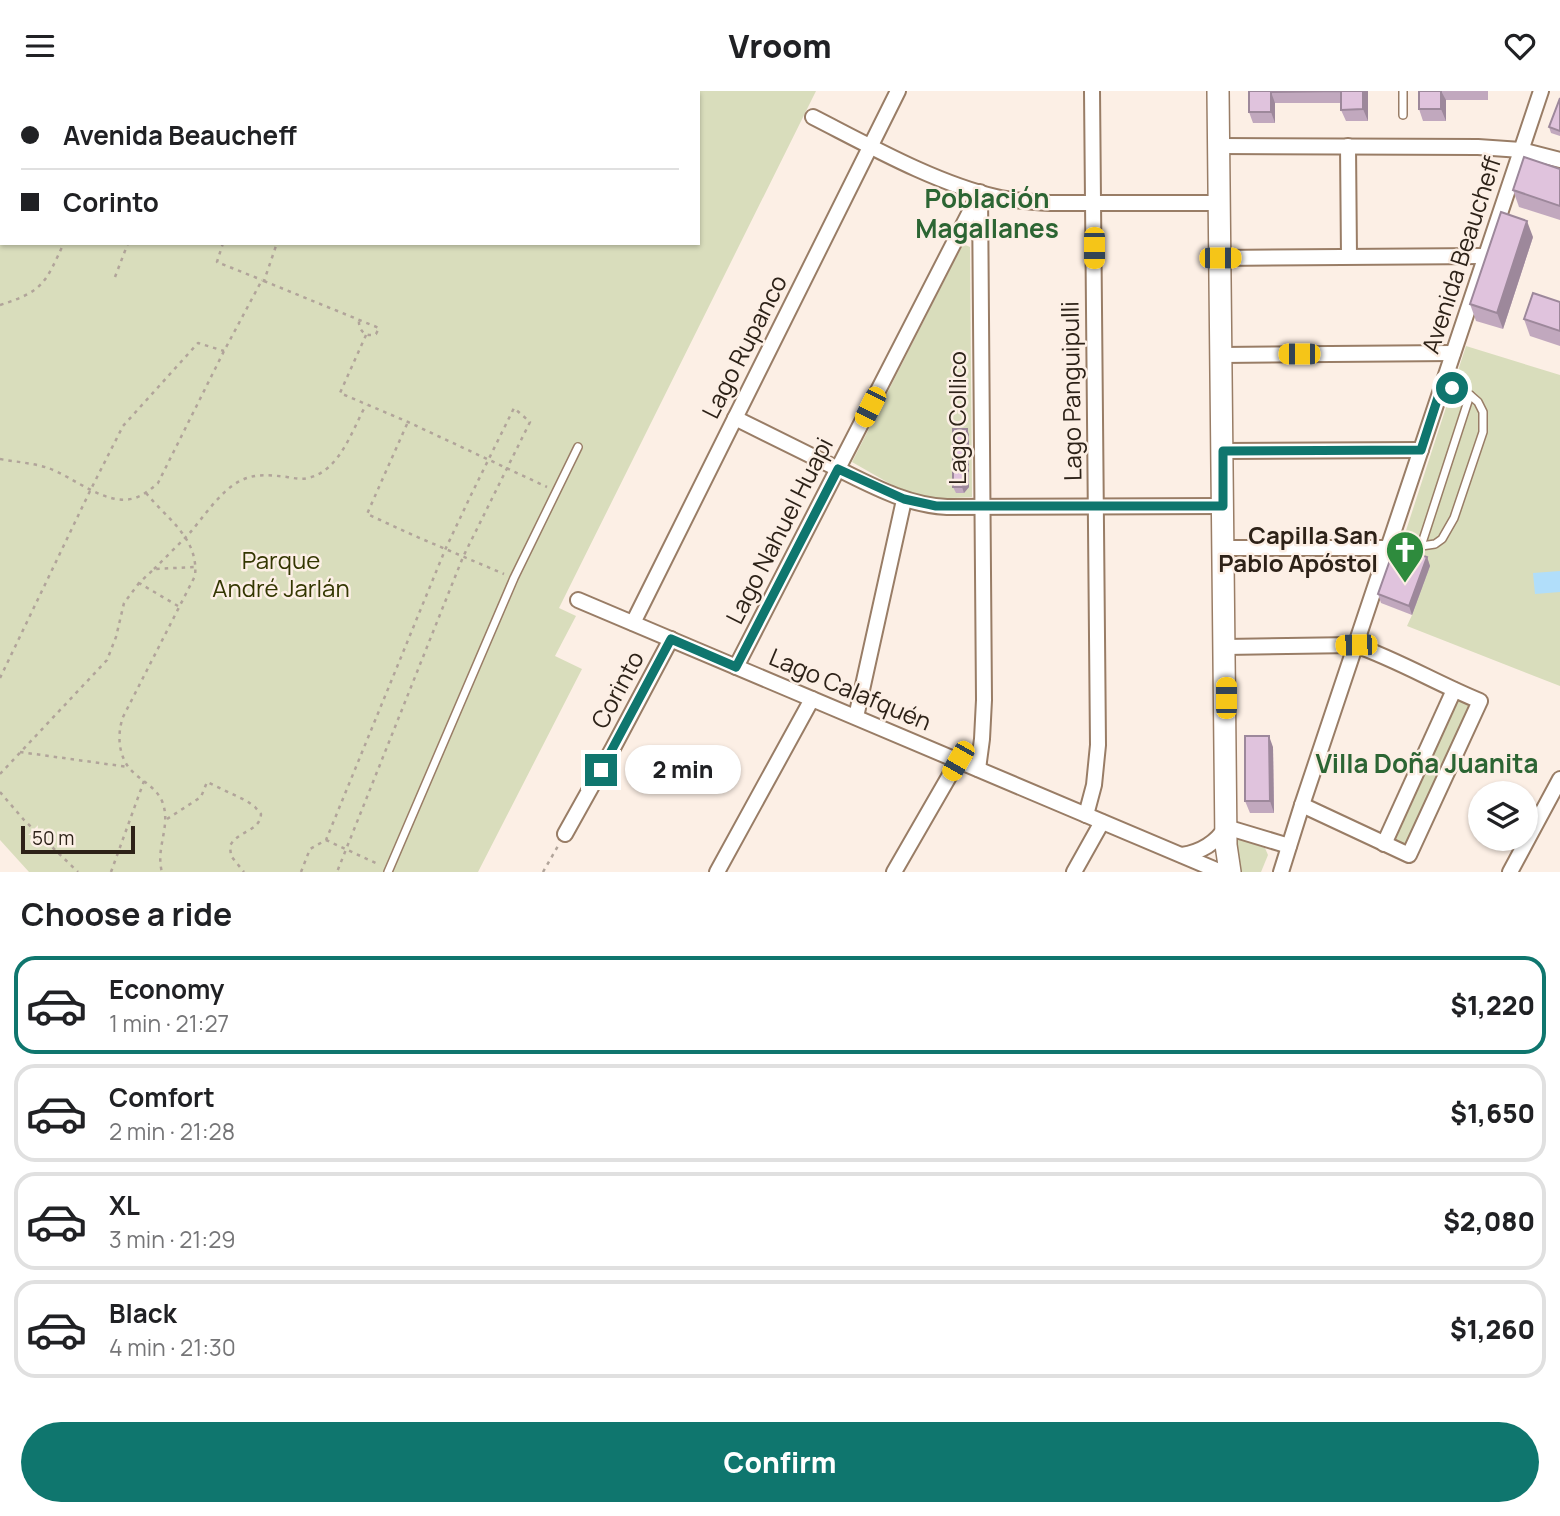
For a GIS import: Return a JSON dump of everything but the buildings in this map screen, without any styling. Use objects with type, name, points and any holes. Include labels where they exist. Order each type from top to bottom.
[{"type":"main road","points":[[1218,91],[1226,827],[1230,872]]},
{"type":"street","name":"Lago Rupanco","points":[[633,623],[898,91]]},
{"type":"street","name":"Lago Panguipulli","points":[[1086,815],[1098,763],[1092,91]]},
{"type":"street","name":"Avenida Beaucheff","points":[[1281,872],[1541,91]]},
{"type":"street","points":[[813,117],[934,175],[980,192],[1024,202],[1220,203]]},
{"type":"street","points":[[1219,146],[1439,146],[1521,151],[1560,160]]},
{"type":"street","points":[[1348,146],[1349,256]]},
{"type":"street","name":"Lago Nahuel Huapi","points":[[736,667],[980,192]]},
{"type":"street","name":"Lago Collico","points":[[978,769],[984,700],[980,192]]},
{"type":"street","points":[[1220,258],[1486,256]]},
{"type":"street","points":[[1222,355],[1453,353]]},
{"type":"street","points":[[735,418],[904,499],[936,506],[1223,506]]},
{"type":"street","points":[[1223,451],[1421,450]]},
{"type":"street","points":[[856,717],[904,499]]},
{"type":"street","points":[[1224,548],[1388,548]]},
{"type":"street","name":"Lago Calafquén","points":[[578,600],[1221,872]]},
{"type":"street","name":"Corinto","points":[[565,834],[671,639]]},
{"type":"street","points":[[1225,647],[1356,645],[1480,701],[1409,855],[1302,805]]},
{"type":"street","points":[[1384,845],[1454,690]]},
{"type":"street","points":[[717,872],[812,699]]},
{"type":"street","points":[[894,872],[958,761]]},
{"type":"street","points":[[1510,872],[1560,779]]},
{"type":"street","points":[[1074,872],[1102,822]]},
{"type":"street","points":[[1182,855],[1204,848],[1217,839],[1226,827],[1290,846]]},
{"type":"lane","points":[[1403,91],[1403,115]]},
{"type":"lane","points":[[1388,548],[1435,544],[1442,539],[1454,518],[1483,432],[1483,412],[1478,402],[1470,395],[1442,385]]},
{"type":"lane","points":[[1421,546],[1470,395]]},
{"type":"lane","points":[[389,871],[514,578],[578,447]]},
{"type":"path","points":[[0,305],[24,297],[43,284],[63,245]]},
{"type":"path","points":[[115,277],[127,245]]},
{"type":"path","points":[[222,245],[217,262],[379,328],[376,334],[366,335]]},
{"type":"path","points":[[0,459],[47,468],[69,477],[90,491],[126,499],[146,493],[158,483],[263,280],[276,245]]},
{"type":"path","points":[[359,319],[360,329],[366,335]]},
{"type":"path","points":[[366,335],[340,393],[556,492]]},
{"type":"path","points":[[0,678],[123,426],[198,343],[224,351]]},
{"type":"path","points":[[0,774],[107,660],[124,603],[139,583],[225,493],[238,481],[246,478],[263,475],[305,479],[318,474],[338,456],[366,405]]},
{"type":"path","points":[[301,872],[310,849],[326,840],[445,549],[514,408],[530,422],[463,557],[337,872]]},
{"type":"path","points":[[408,422],[367,514],[514,578]]},
{"type":"path","points":[[146,493],[186,536],[196,567],[195,576],[119,727],[118,737],[128,767],[152,787],[161,799],[166,819],[159,863],[162,872]]},
{"type":"path","points":[[154,569],[196,567]]},
{"type":"path","points":[[139,583],[179,607]]},
{"type":"path","points":[[20,752],[128,767]]},
{"type":"path","points":[[111,872],[144,781]]},
{"type":"path","points":[[166,819],[201,797],[207,782],[247,801],[259,810],[261,818],[254,827],[234,838],[229,851],[244,872]]},
{"type":"path","points":[[0,792],[24,820],[78,872]]},
{"type":"path","points":[[543,872],[565,834]]},
{"type":"path","points":[[326,840],[389,871]]},
{"type":"green space","name":"Parque André Jarlán","points":[[700,91],[816,91],[559,608],[576,616],[555,656],[582,669],[478,872],[29,872],[0,840],[0,245],[700,245]]},
{"type":"green space","points":[[963,244],[970,247],[972,497],[929,499],[894,486],[852,462]]},
{"type":"green space","points":[[1466,346],[1560,375],[1560,686],[1407,626],[1412,615],[1398,555]]},
{"type":"green space","points":[[1457,698],[1473,705],[1405,851],[1389,843]]},
{"type":"green space","points":[[1235,837],[1265,848],[1268,855],[1261,872],[1240,872]]},
{"type":"water","points":[[1560,571],[1560,592],[1535,594],[1533,573]]},
{"type":"place","name":"Capilla San Pablo Apóstol","points":[[1405,584]]},
{"type":"district","name":"Población Magallanes","points":[[987,214]]},
{"type":"district","name":"Villa Doña Juanita","points":[[1427,764]]},
{"type":"route","points":[[601,770],[671,639],[736,667],[838,469],[904,499],[936,506],[1223,506],[1223,451],[1421,450],[1442,385],[1452,388]]}]
